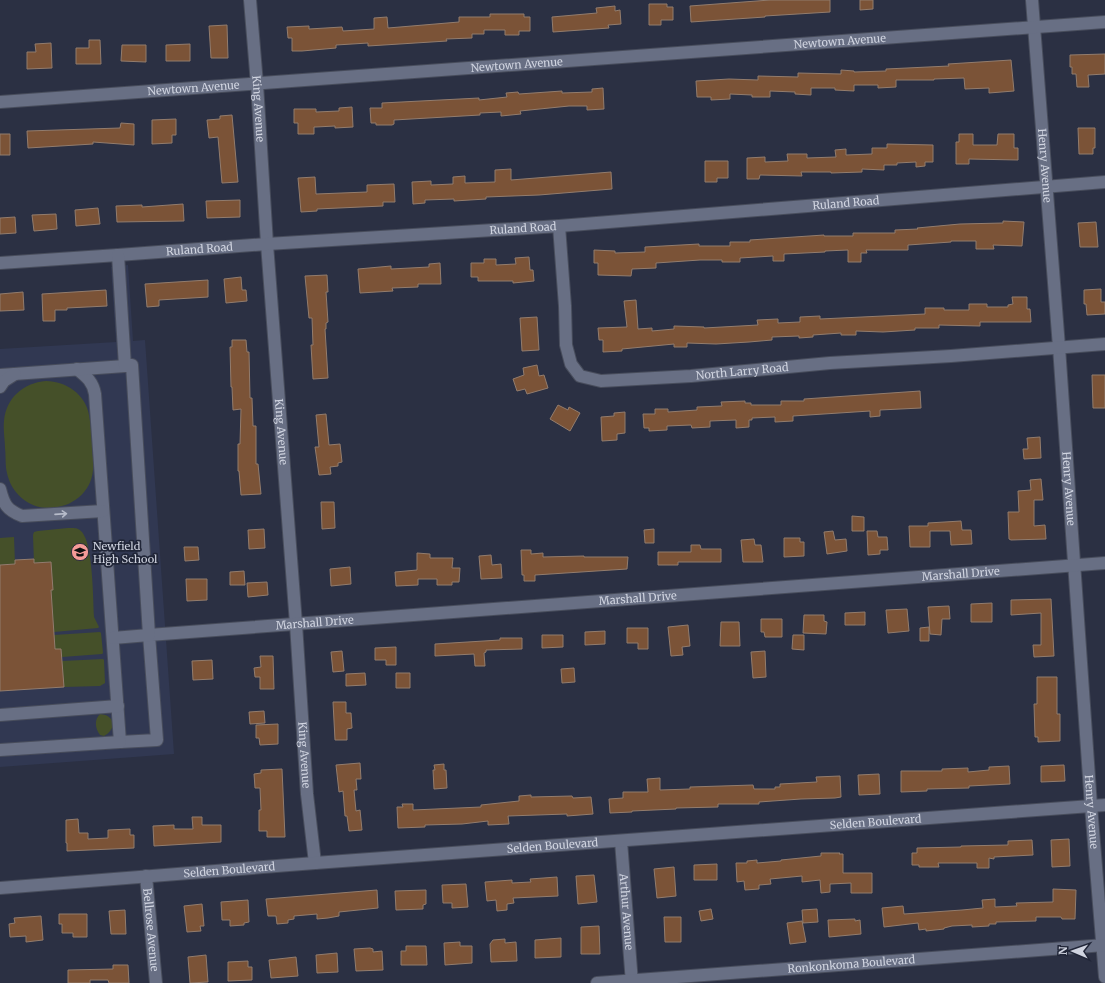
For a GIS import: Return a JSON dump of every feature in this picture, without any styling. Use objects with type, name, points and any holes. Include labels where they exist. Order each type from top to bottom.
[{"type":"street","name":"King Avenue","points":[[250,0],[296,624],[307,794],[315,863]]},
{"type":"street","name":"Henry Avenue","points":[[1032,0],[1059,347],[1091,806],[1104,945],[1105,977]]},
{"type":"street","name":"Newtown Avenue","points":[[0,102],[1105,22]]},
{"type":"street","name":"Ruland Road","points":[[0,263],[267,244],[559,226],[1105,182]]},
{"type":"street","name":"North Larry Road","points":[[559,226],[565,306],[566,345],[571,364],[580,376],[601,381],[691,376],[830,363],[951,356],[1105,344]]},
{"type":"street","points":[[118,255],[125,366]]},
{"type":"street","points":[[0,375],[132,365],[157,740],[0,750]]},
{"type":"street","points":[[77,369],[86,376],[93,385],[95,394],[120,742]]},
{"type":"street","points":[[0,387],[4,381],[15,374]]},
{"type":"street","points":[[0,488],[3,502],[11,512],[22,516],[103,511]]},
{"type":"street","name":"Marshall Drive","points":[[113,638],[1105,563]]},
{"type":"street","points":[[0,714],[118,706]]},
{"type":"street","name":"Selden Boulevard","points":[[0,888],[315,863],[1105,805]]},
{"type":"street","name":"Arthur Avenue","points":[[621,841],[632,982]]},
{"type":"street","name":"Bellrose Avenue","points":[[146,876],[156,983]]},
{"type":"street","name":"Ronkonkoma Boulevard","points":[[597,983],[632,982],[1104,945]]},
{"type":"shaded area","name":"Newfield High School","points":[[128,265],[133,341],[145,340],[174,754],[0,767],[0,349],[116,342],[111,267]]},
{"type":"green space","points":[[46,381],[68,386],[84,401],[90,418],[93,470],[89,486],[73,502],[58,507],[42,508],[28,503],[12,487],[6,470],[4,421],[8,405],[17,393],[30,385]]},
{"type":"green space","points":[[68,528],[79,529],[86,539],[92,572],[94,617],[99,627],[54,632],[51,562],[34,563],[33,535],[34,532],[38,531]]},
{"type":"green space","points":[[14,537],[15,564],[0,565],[0,538]]},
{"type":"green space","points":[[100,632],[102,654],[62,657],[61,649],[55,649],[54,635]]},
{"type":"green space","points":[[103,659],[105,683],[100,686],[64,687],[62,661]]},
{"type":"green space","points":[[100,714],[109,717],[112,723],[111,730],[104,736],[100,735],[96,727],[96,721]]},
{"type":"building","points":[[770,0],[830,0],[830,12],[691,22],[690,6]]},
{"type":"building","points":[[860,0],[873,0],[873,9],[860,10]]},
{"type":"building","points":[[649,4],[667,4],[667,7],[673,7],[673,20],[661,20],[661,25],[649,25]]},
{"type":"building","points":[[615,6],[615,11],[620,10],[621,24],[608,25],[609,28],[553,32],[552,17],[597,13],[596,8]]},
{"type":"building","points":[[490,14],[524,14],[524,17],[530,17],[530,31],[519,31],[519,35],[505,35],[505,30],[484,30],[484,34],[472,34],[472,38],[446,39],[447,41],[368,46],[368,43],[336,45],[336,48],[302,51],[292,51],[292,38],[288,38],[287,27],[309,26],[309,29],[342,27],[343,31],[374,29],[374,18],[387,17],[388,28],[459,22],[459,17],[490,17]]},
{"type":"building","points":[[227,25],[228,58],[211,58],[209,26]]},
{"type":"building","points":[[89,40],[100,40],[101,64],[76,64],[76,48],[89,48]]},
{"type":"building","points":[[51,43],[52,68],[27,69],[27,52],[36,52],[35,44]]},
{"type":"building","points":[[190,44],[190,61],[166,61],[166,45]]},
{"type":"building","points":[[122,45],[146,45],[146,62],[121,61]]},
{"type":"building","points":[[1105,54],[1105,74],[1088,75],[1089,87],[1077,87],[1076,74],[1072,74],[1072,67],[1070,67],[1070,55]]},
{"type":"building","points":[[1011,60],[1014,91],[989,93],[989,88],[965,89],[964,78],[896,80],[896,87],[878,88],[878,85],[854,85],[854,91],[835,90],[835,88],[811,88],[811,95],[795,94],[795,92],[770,91],[770,97],[752,97],[752,95],[730,94],[730,99],[711,100],[711,97],[697,97],[696,81],[729,79],[758,80],[758,76],[798,77],[798,73],[841,74],[841,70],[854,72],[886,71],[886,69],[949,66],[948,64]]},
{"type":"building","points":[[603,88],[604,109],[587,110],[587,106],[569,106],[520,111],[521,114],[501,116],[501,112],[480,113],[480,115],[394,120],[394,124],[392,125],[376,125],[376,123],[371,123],[370,108],[382,108],[382,103],[479,98],[479,100],[507,97],[506,93],[518,92],[519,94],[562,91],[562,93],[592,92],[592,89]]},
{"type":"building","points":[[352,107],[353,127],[314,127],[314,134],[298,134],[298,123],[294,123],[294,109],[316,109],[316,112],[339,111],[339,108]]},
{"type":"building","points":[[232,115],[238,182],[222,183],[218,137],[209,138],[207,120],[220,119],[220,116]]},
{"type":"building","points":[[176,119],[176,135],[172,135],[172,143],[152,144],[152,120]]},
{"type":"building","points":[[121,123],[134,124],[134,145],[93,142],[93,144],[28,148],[27,131],[120,128]]},
{"type":"building","points":[[1078,128],[1095,128],[1095,148],[1093,148],[1093,154],[1079,154]]},
{"type":"building","points":[[0,134],[10,134],[10,155],[0,155]]},
{"type":"building","points":[[959,134],[973,134],[973,145],[997,145],[998,134],[1014,134],[1014,148],[1018,148],[1018,160],[969,159],[969,164],[956,164],[956,142],[959,142]]},
{"type":"building","points":[[887,144],[933,145],[933,162],[925,162],[925,166],[916,167],[916,162],[897,163],[897,165],[884,165],[884,170],[862,169],[862,172],[831,173],[801,172],[802,176],[760,175],[759,179],[747,179],[747,158],[765,157],[765,162],[788,161],[787,154],[807,154],[807,158],[836,157],[835,150],[846,149],[846,155],[872,154],[872,148],[887,148]]},
{"type":"building","points":[[705,161],[728,161],[728,178],[717,178],[717,182],[705,182]]},
{"type":"building","points":[[511,169],[511,180],[611,172],[612,189],[539,195],[486,197],[486,199],[454,201],[454,199],[425,200],[425,203],[413,204],[412,182],[431,181],[431,185],[453,184],[453,177],[465,176],[465,183],[495,182],[495,170]]},
{"type":"building","points":[[315,177],[316,194],[367,192],[367,185],[394,184],[395,202],[383,202],[383,206],[317,209],[317,211],[301,212],[298,178]]},
{"type":"building","points":[[240,200],[240,217],[207,218],[206,201]]},
{"type":"building","points":[[183,204],[184,221],[117,222],[116,206],[142,205],[142,207]]},
{"type":"building","points":[[98,208],[100,224],[76,226],[75,210]]},
{"type":"building","points":[[56,214],[57,229],[34,231],[32,215]]},
{"type":"building","points":[[15,217],[16,233],[0,234],[0,218]]},
{"type":"building","points":[[1003,221],[1024,222],[1022,246],[993,245],[994,249],[976,249],[976,241],[951,241],[908,245],[908,250],[866,250],[867,253],[861,253],[861,262],[848,262],[848,250],[784,254],[784,261],[773,261],[773,256],[740,258],[740,262],[700,260],[656,263],[656,268],[632,269],[631,276],[598,275],[598,263],[594,263],[594,250],[615,251],[615,253],[645,252],[645,247],[699,244],[699,246],[730,246],[730,242],[750,242],[750,240],[824,235],[853,236],[853,233],[895,233],[895,230],[960,224],[1003,223]]},
{"type":"building","points":[[1096,222],[1098,247],[1080,247],[1078,223]]},
{"type":"building","points":[[529,257],[530,270],[533,270],[534,281],[513,283],[513,281],[478,281],[478,277],[471,277],[471,263],[484,263],[484,259],[496,259],[496,265],[516,264],[515,258]]},
{"type":"building","points":[[440,263],[441,284],[418,284],[418,287],[392,288],[393,291],[360,293],[358,269],[391,266],[391,269],[429,267],[429,264]]},
{"type":"building","points":[[327,275],[328,292],[326,292],[328,322],[326,323],[325,329],[328,378],[313,379],[311,345],[313,345],[312,318],[309,318],[305,276]]},
{"type":"building","points":[[241,277],[242,290],[246,290],[247,301],[226,303],[224,279]]},
{"type":"building","points":[[208,280],[208,297],[159,300],[159,306],[147,307],[145,284]]},
{"type":"building","points":[[1101,289],[1101,302],[1105,302],[1105,314],[1087,315],[1086,304],[1084,304],[1084,290]]},
{"type":"building","points":[[106,290],[107,306],[55,310],[55,321],[43,321],[42,294]]},
{"type":"building","points":[[23,292],[24,310],[0,311],[0,294]]},
{"type":"building","points":[[1012,297],[1027,297],[1027,309],[1030,309],[1031,322],[980,322],[980,326],[939,325],[939,328],[915,328],[915,330],[883,332],[856,331],[856,335],[841,335],[841,333],[813,335],[813,337],[799,338],[799,336],[772,337],[772,340],[716,344],[687,343],[687,347],[674,347],[674,344],[603,352],[603,340],[599,340],[598,328],[627,327],[624,301],[636,300],[638,329],[652,328],[652,331],[674,329],[674,326],[704,328],[758,325],[757,320],[778,319],[778,323],[800,322],[800,317],[820,316],[820,319],[925,314],[925,308],[969,310],[969,304],[987,304],[987,307],[1008,307],[1008,305],[1013,304]]},
{"type":"building","points":[[537,317],[539,350],[522,351],[520,318]]},
{"type":"building","points":[[232,340],[246,340],[247,352],[249,352],[250,398],[252,398],[253,426],[256,426],[256,464],[258,464],[261,494],[241,495],[238,471],[238,444],[240,444],[241,409],[233,410],[230,347],[232,347]]},
{"type":"building","points":[[537,365],[539,376],[544,375],[548,388],[527,394],[525,389],[517,391],[513,379],[524,375],[523,368]]},
{"type":"building","points":[[1092,375],[1105,375],[1105,408],[1093,408]]},
{"type":"building","points":[[920,391],[921,408],[880,410],[880,416],[870,417],[870,411],[793,416],[793,421],[775,422],[775,417],[752,418],[752,420],[749,420],[749,427],[736,428],[736,420],[710,421],[710,427],[692,428],[691,425],[667,426],[667,430],[649,431],[649,428],[644,428],[643,414],[655,414],[655,409],[668,409],[668,412],[697,410],[697,407],[722,406],[721,402],[745,401],[745,403],[751,403],[751,405],[781,405],[781,401],[804,401],[804,399]]},
{"type":"building","points":[[558,405],[568,410],[569,407],[580,413],[570,431],[550,419]]},
{"type":"building","points":[[625,412],[625,433],[617,434],[617,440],[602,441],[601,417],[614,416],[614,413]]},
{"type":"building","points":[[326,414],[329,445],[340,444],[342,462],[338,463],[338,466],[330,467],[331,474],[319,475],[315,447],[319,447],[316,415]]},
{"type":"building","points":[[1040,437],[1041,458],[1024,459],[1023,449],[1028,449],[1027,438]]},
{"type":"building","points":[[1041,479],[1043,500],[1034,500],[1034,526],[1045,525],[1046,539],[1009,539],[1008,512],[1019,512],[1018,491],[1031,490],[1030,480]]},
{"type":"building","points":[[321,502],[334,502],[335,528],[322,529]]},
{"type":"building","points":[[852,516],[864,517],[864,531],[852,531]]},
{"type":"building","points":[[961,521],[962,530],[971,530],[972,544],[951,545],[950,531],[930,531],[930,547],[910,547],[909,526],[928,526],[928,523]]},
{"type":"building","points":[[264,529],[265,548],[249,549],[248,530]]},
{"type":"building","points":[[654,529],[654,543],[645,543],[644,530]]},
{"type":"building","points":[[833,531],[835,540],[846,539],[847,551],[827,554],[824,532]]},
{"type":"building","points":[[867,531],[877,531],[878,537],[887,537],[888,550],[880,550],[880,554],[868,555]]},
{"type":"building","points":[[784,538],[800,538],[800,542],[804,542],[804,556],[784,557]]},
{"type":"building","points":[[754,539],[755,545],[761,545],[763,562],[743,562],[741,540]]},
{"type":"building","points":[[691,545],[700,545],[701,549],[721,549],[721,562],[678,562],[678,565],[658,565],[658,552],[691,552]]},
{"type":"building","points":[[184,547],[198,547],[199,560],[185,561]]},
{"type":"building","points":[[521,550],[531,550],[531,554],[543,553],[543,557],[628,557],[627,569],[535,575],[535,581],[524,581],[524,575],[522,575]]},
{"type":"building","points":[[417,553],[430,554],[430,558],[453,558],[452,568],[460,568],[459,582],[452,582],[452,585],[437,585],[437,579],[418,579],[418,585],[396,586],[395,572],[417,570]]},
{"type":"building","points":[[491,555],[492,565],[501,564],[502,578],[481,579],[479,556]]},
{"type":"building","points":[[34,559],[34,563],[51,562],[53,590],[51,590],[55,649],[61,649],[64,687],[0,691],[0,565],[15,564],[15,560]]},
{"type":"building","points":[[350,567],[351,584],[331,586],[330,569]]},
{"type":"building","points":[[244,571],[245,585],[230,585],[230,572]]},
{"type":"building","points":[[186,579],[207,579],[207,600],[187,601]]},
{"type":"building","points":[[267,582],[268,595],[248,597],[247,583]]},
{"type":"building","points":[[1051,599],[1054,656],[1034,657],[1033,645],[1041,645],[1041,613],[1011,615],[1011,600]]},
{"type":"building","points":[[992,603],[992,622],[971,622],[971,604]]},
{"type":"building","points":[[949,606],[950,619],[942,619],[941,635],[930,634],[928,607]]},
{"type":"building","points":[[907,609],[909,631],[888,633],[886,610]]},
{"type":"building","points":[[865,612],[865,625],[845,625],[845,613]]},
{"type":"building","points":[[804,615],[824,615],[824,621],[827,622],[826,634],[803,633]]},
{"type":"building","points":[[761,619],[782,619],[782,637],[765,637],[764,632],[761,632]]},
{"type":"building","points":[[721,622],[739,622],[740,646],[720,646]]},
{"type":"building","points":[[688,625],[690,646],[682,647],[683,655],[671,656],[668,627]]},
{"type":"building","points":[[929,627],[929,641],[920,641],[920,628]]},
{"type":"building","points":[[627,628],[648,628],[648,649],[638,649],[638,643],[627,643]]},
{"type":"building","points":[[605,631],[605,644],[585,645],[585,632]]},
{"type":"building","points":[[542,635],[563,635],[563,647],[542,648]]},
{"type":"building","points":[[793,635],[804,635],[804,650],[792,649]]},
{"type":"building","points":[[500,638],[522,638],[522,649],[486,650],[484,653],[485,666],[475,666],[474,654],[435,656],[435,644],[500,640]]},
{"type":"building","points":[[396,647],[396,665],[386,665],[386,660],[375,660],[375,648]]},
{"type":"building","points":[[342,651],[344,671],[333,672],[331,652]]},
{"type":"building","points":[[765,651],[766,677],[753,678],[751,652]]},
{"type":"building","points":[[260,656],[273,656],[274,689],[260,689],[260,677],[255,677],[254,668],[261,667]]},
{"type":"building","points":[[212,660],[213,679],[193,680],[192,661]]},
{"type":"building","points":[[574,668],[575,682],[562,683],[561,669]]},
{"type":"building","points":[[365,673],[366,685],[346,686],[346,674]]},
{"type":"building","points":[[396,673],[410,673],[410,688],[396,688]]},
{"type":"building","points":[[1037,677],[1057,677],[1057,714],[1060,714],[1060,741],[1038,742],[1038,737],[1035,737],[1034,704],[1037,704]]},
{"type":"building","points":[[333,702],[346,702],[346,713],[351,713],[352,728],[347,729],[347,740],[335,740]]},
{"type":"building","points":[[264,711],[265,723],[250,724],[249,712]]},
{"type":"building","points":[[278,724],[278,744],[260,745],[259,738],[256,738],[256,725]]},
{"type":"building","points":[[360,763],[361,779],[356,779],[357,790],[354,790],[356,811],[360,810],[362,830],[349,831],[347,816],[345,816],[343,791],[339,792],[336,765]]},
{"type":"building","points":[[444,764],[444,770],[446,770],[447,788],[434,789],[434,765]]},
{"type":"building","points":[[1064,765],[1065,781],[1041,782],[1041,766]]},
{"type":"building","points":[[1009,766],[1010,784],[901,792],[901,771],[942,771],[942,769],[968,768],[968,772],[989,770],[989,767]]},
{"type":"building","points":[[282,769],[285,837],[267,837],[267,831],[259,831],[259,810],[261,810],[260,788],[255,788],[254,774],[261,773],[261,770]]},
{"type":"building","points":[[879,774],[880,794],[859,795],[858,775]]},
{"type":"building","points":[[840,776],[841,797],[835,798],[759,802],[759,804],[718,804],[718,807],[676,808],[610,813],[609,799],[623,798],[623,792],[648,792],[647,779],[660,778],[660,790],[690,789],[690,787],[753,785],[754,789],[775,789],[775,787],[780,787],[780,784],[817,782],[816,777]]},
{"type":"building","points":[[531,795],[531,797],[591,797],[593,814],[567,816],[567,814],[508,816],[509,824],[488,825],[488,821],[398,828],[397,807],[403,807],[402,804],[413,804],[413,810],[481,807],[481,805],[519,801],[519,796]]},
{"type":"building","points":[[192,817],[202,817],[202,825],[221,825],[221,842],[154,846],[153,826],[174,825],[174,829],[193,829]]},
{"type":"building","points":[[78,819],[79,833],[88,833],[88,839],[108,838],[108,830],[130,829],[130,835],[134,835],[134,848],[67,851],[66,820]]},
{"type":"building","points":[[1069,839],[1070,866],[1052,867],[1051,840]]},
{"type":"building","points":[[1032,840],[1033,855],[994,857],[994,859],[989,858],[989,868],[977,868],[977,863],[938,863],[939,867],[919,867],[919,865],[912,865],[912,853],[917,853],[917,848],[1008,845],[1008,841]]},
{"type":"building","points":[[821,853],[843,854],[843,873],[872,873],[872,893],[851,893],[851,883],[830,884],[830,892],[821,893],[820,880],[802,882],[802,876],[770,879],[771,884],[759,885],[759,889],[745,890],[744,881],[737,882],[736,863],[747,863],[747,861],[757,860],[757,863],[781,861],[821,856]]},
{"type":"building","points":[[717,864],[717,880],[694,880],[694,865]]},
{"type":"building","points":[[674,867],[676,896],[657,898],[654,869]]},
{"type":"building","points":[[594,875],[597,902],[578,904],[576,876]]},
{"type":"building","points":[[557,877],[558,896],[513,898],[514,903],[507,904],[507,910],[497,911],[496,900],[487,901],[485,882],[512,880],[512,883],[531,882],[530,879]]},
{"type":"building","points":[[466,884],[468,907],[452,908],[452,903],[443,903],[442,885]]},
{"type":"building","points":[[1053,889],[1076,890],[1075,919],[1062,919],[1061,917],[1036,917],[1036,921],[996,922],[996,924],[989,924],[989,926],[952,926],[944,929],[926,931],[926,929],[919,930],[918,923],[884,927],[882,908],[903,906],[904,914],[983,908],[982,900],[995,899],[995,907],[1017,906],[1016,903],[1053,902]]},
{"type":"building","points":[[377,890],[378,908],[339,912],[339,916],[328,918],[317,919],[317,914],[294,916],[294,919],[288,920],[288,923],[277,924],[276,916],[268,916],[266,899]]},
{"type":"building","points":[[426,890],[426,904],[423,905],[423,909],[396,910],[395,891]]},
{"type":"building","points":[[248,900],[249,922],[244,923],[244,925],[230,926],[230,920],[222,920],[221,902]]},
{"type":"building","points":[[202,904],[204,926],[200,926],[201,931],[187,932],[184,906]]},
{"type":"building","points":[[711,909],[713,919],[701,921],[699,911]]},
{"type":"building","points":[[817,909],[818,922],[803,923],[802,910]]},
{"type":"building","points":[[125,910],[126,934],[111,934],[109,911]]},
{"type":"building","points":[[59,914],[87,914],[87,937],[73,937],[73,933],[62,933],[62,924],[59,924]]},
{"type":"building","points":[[41,916],[43,940],[26,942],[26,936],[10,937],[9,924],[15,923],[14,918]]},
{"type":"building","points":[[664,917],[681,917],[681,942],[665,942]]},
{"type":"building","points":[[855,919],[855,921],[860,920],[861,934],[829,937],[828,920]]},
{"type":"building","points":[[802,921],[806,942],[790,944],[787,923]]},
{"type":"building","points":[[599,926],[600,954],[581,954],[581,927]]},
{"type":"building","points":[[561,938],[561,957],[535,958],[535,940]]},
{"type":"building","points":[[505,939],[505,943],[516,942],[517,961],[491,962],[490,944],[493,940]]},
{"type":"building","points":[[460,942],[460,946],[472,946],[472,963],[445,965],[444,943]]},
{"type":"building","points":[[406,946],[426,946],[427,965],[401,965],[401,951],[406,951]]},
{"type":"building","points":[[354,949],[373,949],[373,952],[382,951],[383,970],[356,971]]},
{"type":"building","points":[[337,953],[338,972],[317,973],[316,955]]},
{"type":"building","points":[[206,955],[208,982],[190,983],[188,957]]},
{"type":"building","points":[[296,957],[298,976],[271,978],[269,960]]},
{"type":"building","points":[[248,961],[248,967],[252,967],[252,980],[228,981],[228,962]]},
{"type":"building","points":[[113,965],[128,965],[129,983],[109,983],[108,980],[90,980],[90,983],[68,983],[68,970],[113,969]]},
{"type":"place","name":"Newfield High School","points":[[80,552]]}]
